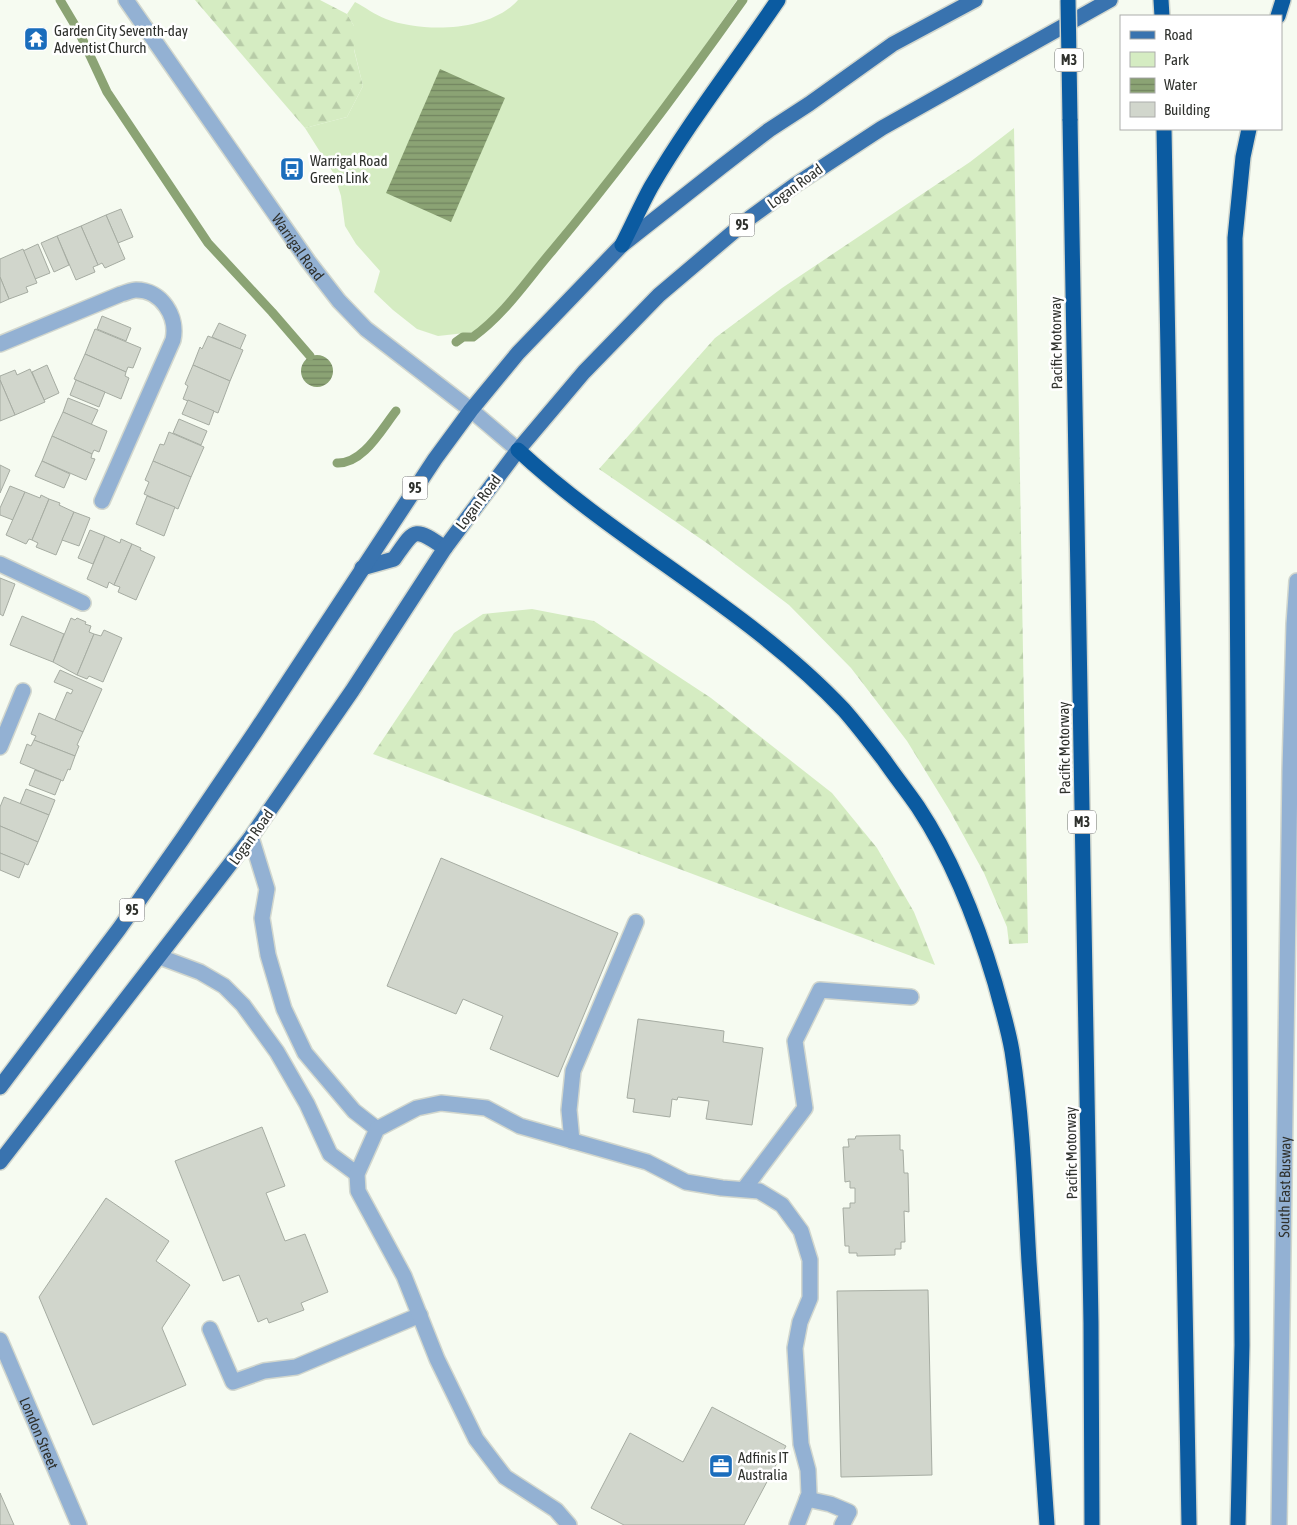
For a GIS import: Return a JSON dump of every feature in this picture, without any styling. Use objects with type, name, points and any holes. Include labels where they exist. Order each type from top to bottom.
[{"type":"highway","points":[[622,245],[651,187],[695,118],[778,0]]},
{"type":"highway","name":"Pacific Motorway","points":[[1068,0],[1092,1323],[1092,1525]]},
{"type":"highway","points":[[1162,0],[1162,15]]},
{"type":"highway","points":[[1278,15],[1283,0]]},
{"type":"highway","points":[[1164,130],[1188,1525]]},
{"type":"highway","points":[[1238,1525],[1242,1345],[1235,238],[1243,157],[1249,130]]},
{"type":"highway","points":[[518,450],[563,490],[732,613],[844,710],[919,808],[941,846],[974,920],[987,955],[1011,1048],[1017,1089],[1027,1217],[1046,1525]]},
{"type":"main road","name":"95","points":[[0,1087],[119,929],[178,846],[435,459],[471,410],[518,353],[622,245],[769,130],[893,44],[975,0]]},
{"type":"main road","name":"Logan Road","points":[[0,1162],[251,837],[346,699],[445,548],[518,450],[563,394],[624,330],[666,289],[751,218],[795,185],[882,128],[1110,0]]},
{"type":"main road","points":[[362,568],[394,559],[408,538],[416,533],[423,533],[445,548]]},
{"type":"street","name":"Warrigal Road","points":[[126,0],[313,268],[339,301],[366,329],[471,410],[518,450]]},
{"type":"street","points":[[0,344],[121,294],[136,290],[158,297],[167,308],[173,320],[175,330],[173,340],[102,501]]},
{"type":"street","points":[[0,564],[82,603]]},
{"type":"street","name":"South East Busway","points":[[1279,1525],[1289,790],[1297,581]]},
{"type":"street","points":[[0,747],[23,691]]},
{"type":"street","points":[[251,837],[267,889],[262,918],[268,955],[284,1009],[305,1053],[354,1110],[377,1129]]},
{"type":"street","points":[[572,1141],[569,1110],[573,1071],[636,922]]},
{"type":"street","points":[[160,957],[200,972],[224,986],[243,1006],[282,1059],[308,1104],[330,1154],[357,1174]]},
{"type":"street","points":[[744,1190],[806,1108],[795,1041],[820,990],[911,997]]},
{"type":"street","points":[[569,1525],[556,1510],[505,1477],[476,1439],[437,1359],[404,1276],[358,1191],[357,1174],[377,1129],[418,1108],[441,1103],[486,1108],[520,1126],[647,1162],[686,1182],[722,1188],[759,1191],[782,1206],[801,1231],[810,1260],[810,1298],[800,1322],[795,1348],[800,1444],[808,1470],[809,1494],[797,1525]]},
{"type":"street","points":[[210,1329],[233,1382],[264,1371],[296,1367],[420,1315]]},
{"type":"street","name":"London Street","points":[[0,1340],[79,1525]]},
{"type":"street","points":[[807,1498],[830,1504],[849,1512],[842,1525]]},
{"type":"green space","points":[[195,0],[320,0],[347,14],[354,26],[354,50],[363,86],[347,117],[305,128]]},
{"type":"green space","points":[[518,0],[737,0],[679,83],[585,206],[495,313],[474,332],[438,336],[417,329],[374,292],[380,271],[356,244],[345,226],[341,196],[334,174],[305,128],[347,117],[363,86],[354,49],[354,26],[347,14],[355,2],[386,19],[401,24],[437,28],[474,24],[506,11]]},
{"type":"green space","points":[[1014,128],[1028,943],[1009,944],[1007,927],[984,873],[950,811],[907,741],[851,668],[789,605],[714,548],[599,469],[715,338],[782,288],[970,162]]},
{"type":"green space","points":[[532,609],[594,621],[711,698],[832,793],[877,848],[914,912],[935,965],[373,754],[454,633],[483,614]]},
{"type":"water","points":[[440,69],[505,98],[451,222],[386,193]]},
{"type":"water","points":[[317,355],[323,356],[328,360],[332,365],[332,377],[328,382],[323,386],[317,387],[311,386],[306,382],[302,377],[301,371],[302,365],[306,360],[311,356]]},
{"type":"building","points":[[121,209],[133,237],[118,243],[106,215]]},
{"type":"building","points":[[106,215],[125,259],[105,268],[102,263],[98,265],[81,226]]},
{"type":"building","points":[[81,226],[98,265],[93,267],[95,272],[76,280],[57,236]]},
{"type":"building","points":[[57,236],[69,265],[54,272],[41,243]]},
{"type":"building","points":[[38,244],[50,273],[35,279],[23,251]]},
{"type":"building","points":[[23,249],[37,283],[26,287],[28,292],[9,299],[0,277],[0,259]]},
{"type":"building","points":[[0,277],[9,299],[0,303]]},
{"type":"building","points":[[102,316],[131,328],[126,341],[97,329]]},
{"type":"building","points":[[219,323],[246,335],[240,349],[212,337]]},
{"type":"building","points":[[95,329],[141,348],[133,368],[128,367],[126,372],[85,354]]},
{"type":"building","points":[[208,336],[243,350],[230,381],[193,365],[200,347],[202,349]]},
{"type":"building","points":[[85,354],[126,372],[125,376],[129,378],[121,399],[74,379]]},
{"type":"building","points":[[47,365],[59,393],[44,400],[32,372]]},
{"type":"building","points":[[193,365],[230,381],[218,413],[183,399],[188,386],[185,384]]},
{"type":"building","points":[[30,369],[45,402],[15,415],[0,376],[15,370],[17,375]]},
{"type":"building","points":[[0,380],[15,415],[0,421]]},
{"type":"building","points":[[76,380],[105,392],[99,407],[70,395]]},
{"type":"building","points":[[68,398],[98,410],[91,425],[63,412]]},
{"type":"building","points":[[188,400],[214,411],[209,425],[182,414]]},
{"type":"building","points":[[63,412],[107,431],[99,452],[94,450],[92,454],[52,436]]},
{"type":"building","points":[[179,419],[207,431],[201,445],[173,433]]},
{"type":"building","points":[[169,432],[204,447],[191,477],[153,461],[160,444],[164,445]]},
{"type":"building","points":[[52,436],[92,454],[91,458],[95,459],[86,480],[42,461]]},
{"type":"building","points":[[42,461],[70,474],[64,488],[35,476]]},
{"type":"building","points":[[153,461],[191,477],[178,509],[144,494],[149,482],[145,480]]},
{"type":"building","points":[[0,465],[10,470],[0,493]]},
{"type":"building","points":[[10,486],[25,492],[13,520],[0,515],[0,508]]},
{"type":"building","points":[[25,492],[40,498],[41,495],[49,499],[32,540],[29,539],[26,544],[6,535]]},
{"type":"building","points":[[147,496],[175,507],[164,536],[136,524]]},
{"type":"building","points":[[49,499],[60,503],[59,505],[74,512],[56,555],[36,547],[38,543],[32,540]]},
{"type":"building","points":[[74,512],[90,518],[79,546],[62,540]]},
{"type":"building","points":[[90,530],[105,536],[93,564],[78,558]]},
{"type":"building","points":[[105,536],[120,543],[121,539],[132,544],[114,585],[109,582],[107,588],[87,579]]},
{"type":"building","points":[[132,544],[155,557],[136,600],[118,592],[120,587],[114,585]]},
{"type":"building","points":[[0,578],[15,584],[3,616],[0,614]]},
{"type":"building","points":[[22,616],[64,634],[53,662],[10,645]]},
{"type":"building","points":[[71,618],[75,620],[77,618],[86,622],[85,624],[91,626],[89,632],[94,634],[77,675],[53,662]]},
{"type":"building","points":[[104,630],[122,638],[103,682],[89,676],[87,679],[77,675],[94,634],[101,636]]},
{"type":"building","points":[[60,670],[102,689],[83,732],[55,720],[67,692],[71,694],[73,690],[54,682]]},
{"type":"building","points":[[39,713],[83,732],[77,745],[79,746],[75,756],[34,740],[36,736],[31,734]]},
{"type":"building","points":[[34,740],[75,756],[70,770],[68,769],[63,781],[20,763],[27,744],[31,746]]},
{"type":"building","points":[[35,770],[61,780],[55,795],[29,785]]},
{"type":"building","points":[[26,789],[55,800],[49,815],[20,804]]},
{"type":"building","points":[[4,797],[49,815],[38,842],[0,826],[0,807]]},
{"type":"building","points":[[0,826],[38,842],[28,865],[0,853]]},
{"type":"building","points":[[0,853],[25,863],[19,878],[0,870]]},
{"type":"building","points":[[441,858],[618,933],[558,1077],[490,1049],[503,1016],[463,999],[456,1014],[387,986]]},
{"type":"building","points":[[638,1019],[724,1031],[723,1042],[763,1048],[752,1125],[706,1119],[709,1101],[678,1097],[677,1100],[672,1099],[670,1117],[633,1112],[635,1099],[627,1098]]},
{"type":"building","points":[[262,1127],[285,1186],[266,1193],[285,1241],[305,1234],[328,1292],[301,1303],[304,1310],[269,1323],[267,1318],[258,1322],[239,1275],[223,1281],[175,1161]]},
{"type":"building","points":[[900,1135],[900,1150],[903,1150],[904,1173],[908,1173],[909,1212],[904,1211],[905,1242],[901,1242],[901,1249],[895,1249],[895,1255],[857,1256],[857,1253],[849,1253],[849,1246],[845,1246],[843,1208],[850,1208],[850,1203],[855,1203],[855,1188],[850,1188],[850,1181],[845,1182],[843,1147],[849,1147],[848,1139],[855,1139],[856,1136]]},
{"type":"building","points":[[106,1198],[169,1241],[156,1261],[190,1285],[162,1328],[186,1385],[93,1425],[39,1297]]},
{"type":"building","points":[[928,1290],[932,1475],[841,1477],[837,1291]]},
{"type":"building","points":[[712,1407],[786,1446],[744,1525],[624,1525],[591,1508],[630,1433],[683,1462]]},
{"type":"building","points":[[0,1493],[14,1525],[0,1525]]},
{"type":"waterway","points":[[60,0],[79,32],[107,92],[208,243],[310,356]]},
{"type":"waterway","points":[[456,342],[463,337],[473,337],[485,328],[515,296],[626,159],[743,0]]},
{"type":"waterway","points":[[337,463],[346,462],[363,452],[378,436],[396,411]]},
{"type":"place","name":"Garden City Seventh-day Adventist Church","points":[[36,39]]},
{"type":"place","name":"Warrigal Road Green Link","points":[[292,169]]},
{"type":"place","name":"Adfinis IT Australia","points":[[721,1466]]}]
